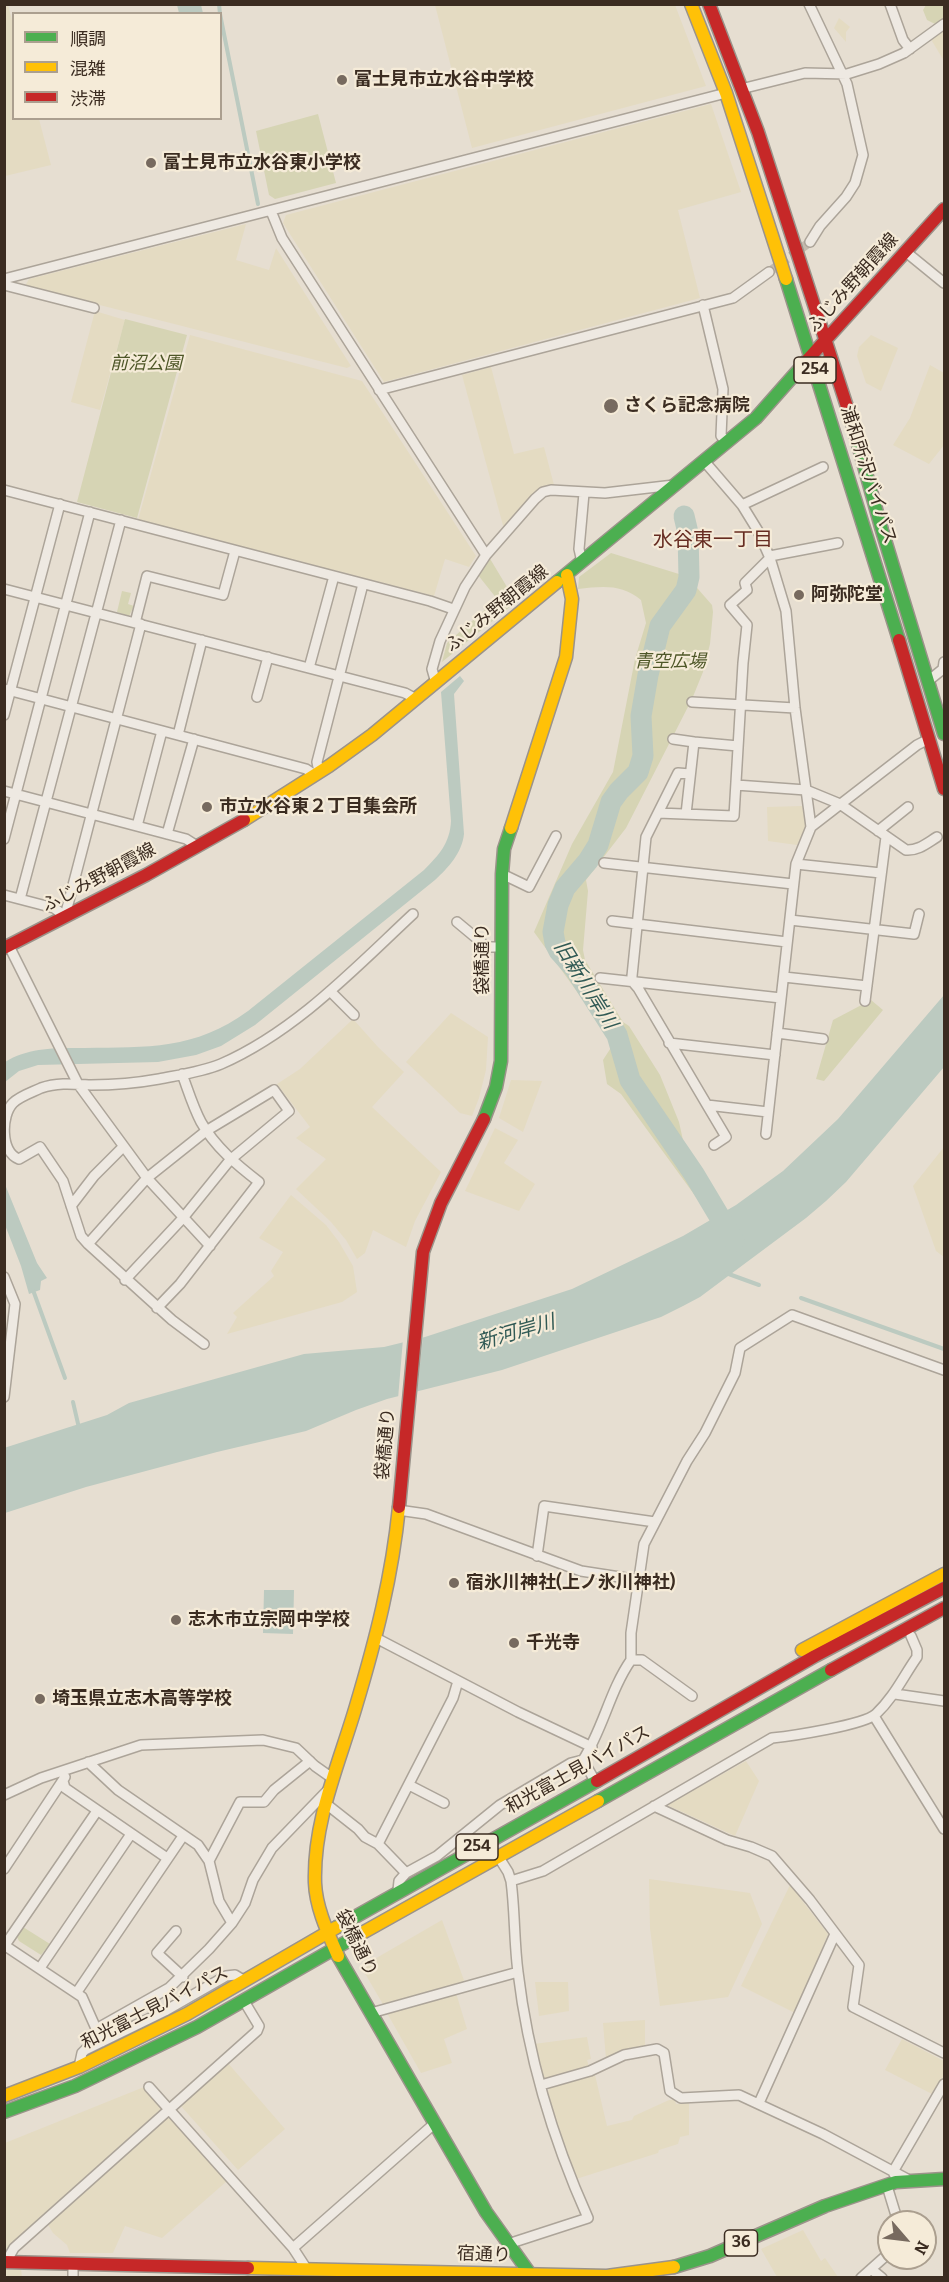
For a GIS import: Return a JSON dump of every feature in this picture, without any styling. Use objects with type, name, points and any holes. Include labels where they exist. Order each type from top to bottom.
[{"type":"main road","name":"浦和所沢バイパス","points":[[691,4],[726,93],[869,539],[945,789]]},
{"type":"main road","name":"浦和所沢バイパス","points":[[710,4],[758,132],[848,410],[881,527],[944,730]]},
{"type":"main road","points":[[726,93],[741,89]]},
{"type":"main road","name":"ふじみ野朝霞線","points":[[7,947],[197,846],[317,774],[362,743],[705,462],[775,399],[825,340],[945,209]]},
{"type":"main road","name":"袋橋通り","points":[[532,2276],[508,2244],[434,2124],[371,2013],[327,1932],[315,1886],[316,1852],[325,1803],[376,1638],[394,1555],[423,1252],[437,1209],[484,1123],[498,1084],[501,1061],[502,874],[508,831],[566,657],[572,599],[567,575]]},
{"type":"main road","points":[[929,739],[944,730]]},
{"type":"main road","points":[[623,1766],[723,1696],[807,1647],[945,1574]]},
{"type":"main road","name":"和光富士見バイパス","points":[[4,2097],[79,2067],[187,2014],[246,1982],[398,1891],[623,1766],[814,1656],[945,1588]]},
{"type":"main road","name":"和光富士見バイパス","points":[[4,2112],[75,2086],[149,2051],[244,2001],[498,1856],[945,1608]]},
{"type":"main road","points":[[709,1738],[736,1731],[945,1618]]},
{"type":"main road","name":"宿通り","points":[[5,2262],[307,2268],[328,2272],[607,2276],[670,2268],[710,2256],[892,2179],[945,2180]]},
{"type":"street","points":[[808,4],[843,73],[863,155],[855,183],[810,242]]},
{"type":"street","points":[[890,4],[903,40],[910,49]]},
{"type":"street","points":[[741,89],[806,73],[843,73],[879,64],[910,49],[945,24]]},
{"type":"street","points":[[4,279],[726,93]]},
{"type":"street","points":[[264,213],[486,555]]},
{"type":"street","points":[[906,252],[945,283]]},
{"type":"street","points":[[379,390],[733,298],[769,272]]},
{"type":"street","points":[[4,285],[94,308]]},
{"type":"street","points":[[702,305],[723,389],[721,436],[728,442]]},
{"type":"street","points":[[705,462],[742,505],[770,557],[786,611],[795,708],[811,827]]},
{"type":"street","points":[[742,505],[823,467]]},
{"type":"street","points":[[436,683],[432,669],[440,641],[465,587],[486,555],[543,492],[551,490],[605,493],[676,485]]},
{"type":"street","points":[[4,490],[453,609]]},
{"type":"street","points":[[582,562],[579,549],[584,493]]},
{"type":"street","points":[[4,715],[8,690],[36,597],[60,504]]},
{"type":"street","points":[[4,839],[90,512]]},
{"type":"street","points":[[20,899],[121,520]]},
{"type":"street","points":[[658,813],[734,816],[742,663],[747,624],[730,605],[747,590],[745,583],[770,557],[838,543]]},
{"type":"street","points":[[4,895],[54,908],[65,916],[116,718],[147,576],[223,595],[235,551]]},
{"type":"street","points":[[309,668],[334,576]]},
{"type":"street","points":[[8,690],[317,774],[317,762],[363,584]]},
{"type":"street","points":[[4,589],[405,693],[416,699]]},
{"type":"street","points":[[178,735],[202,640]]},
{"type":"street","points":[[257,697],[268,657]]},
{"type":"street","points":[[928,681],[943,669],[945,662]]},
{"type":"street","points":[[692,702],[795,708]]},
{"type":"street","points":[[137,826],[162,731]]},
{"type":"street","points":[[168,834],[194,739]]},
{"type":"street","points":[[673,739],[738,746]]},
{"type":"street","points":[[766,1134],[796,864],[811,827],[917,745],[929,739]]},
{"type":"street","points":[[686,814],[694,742]]},
{"type":"street","points":[[690,774],[678,773],[646,837],[632,981],[726,1137],[714,1145]]},
{"type":"street","points":[[736,785],[806,790],[840,804],[906,850],[913,851],[938,837]]},
{"type":"street","points":[[4,791],[186,839],[197,846]]},
{"type":"street","points":[[866,1001],[881,873],[882,834],[908,807]]},
{"type":"street","points":[[502,874],[529,887],[556,836]]},
{"type":"street","points":[[604,863],[794,884]]},
{"type":"street","points":[[796,864],[881,873]]},
{"type":"street","points":[[204,1344],[186,1332],[125,1280],[81,1236],[63,1181],[40,1147],[14,1161],[5,1136],[5,1123],[9,1109],[14,1102],[45,1087],[128,1083],[219,1065],[254,1047],[330,992],[413,914]]},
{"type":"street","points":[[790,920],[914,934],[919,914]]},
{"type":"street","points":[[612,921],[787,942]]},
{"type":"street","points":[[457,922],[487,946],[501,947]]},
{"type":"street","points":[[7,947],[78,1084],[147,1178],[210,1246]]},
{"type":"street","points":[[600,978],[782,998]]},
{"type":"street","points":[[784,978],[867,986]]},
{"type":"street","points":[[330,992],[354,1015]]},
{"type":"street","points":[[777,1033],[823,1039]]},
{"type":"street","points":[[669,1043],[775,1055]]},
{"type":"street","points":[[157,1308],[180,1284],[259,1182],[230,1160],[206,1131],[182,1074]]},
{"type":"street","points":[[88,1244],[147,1178],[206,1131],[274,1090],[289,1111],[230,1160],[183,1218],[125,1280]]},
{"type":"street","points":[[706,1105],[768,1112]]},
{"type":"street","points":[[71,1206],[94,1176],[123,1147]]},
{"type":"street","points":[[4,1277],[15,1304],[4,1397]]},
{"type":"street","points":[[398,1891],[399,1881],[406,1873],[437,1856],[500,1804],[571,1763],[583,1760],[592,1747],[623,1671],[631,1660],[631,1633],[644,1544],[735,1373],[740,1348],[792,1315],[945,1370]]},
{"type":"street","points":[[537,1556],[544,1506],[655,1522]]},
{"type":"street","points":[[398,1510],[426,1514],[581,1571],[639,1580]]},
{"type":"street","points":[[511,1881],[543,1870],[772,1738],[810,1733],[874,1716],[895,1694],[917,1657],[917,1650],[911,1636]]},
{"type":"street","points":[[376,1638],[592,1747]]},
{"type":"street","points":[[631,1660],[642,1660],[692,1696]]},
{"type":"street","points":[[378,1844],[453,1698],[458,1681]]},
{"type":"street","points":[[895,1694],[945,1701]]},
{"type":"street","points":[[874,1716],[945,1829]]},
{"type":"street","points":[[4,1795],[40,1778],[141,1745],[263,1740],[296,1748],[331,1783],[272,1848],[253,1880],[245,1903],[232,1923],[183,1977],[150,2000],[98,2028]]},
{"type":"street","points":[[583,1760],[595,1781]]},
{"type":"street","points":[[209,1861],[240,1802],[264,1802],[274,1790],[310,1761]]},
{"type":"street","points":[[88,1762],[118,1790],[198,1845],[209,1861],[219,1901],[232,1923]]},
{"type":"street","points":[[4,1869],[68,1770]]},
{"type":"street","points":[[63,1781],[65,1788],[167,1858]]},
{"type":"street","points":[[409,1785],[444,1803]]},
{"type":"street","points":[[325,1803],[365,1837],[378,1844],[406,1873]]},
{"type":"street","points":[[654,1806],[727,1840],[772,1856],[810,1900],[859,1965],[853,2007],[945,2053]]},
{"type":"street","points":[[97,1811],[5,1945],[77,1992],[87,2003],[102,2042]]},
{"type":"street","points":[[40,1968],[131,1834]]},
{"type":"street","points":[[77,1992],[183,1836]]},
{"type":"street","points":[[498,1856],[511,1881],[518,1972],[541,2085],[554,2133],[588,2218],[508,2244]]},
{"type":"street","points":[[176,1930],[157,1953],[183,1977]]},
{"type":"street","points":[[759,2103],[835,1934]]},
{"type":"street","points":[[371,2013],[518,1972]]},
{"type":"street","points":[[79,2067],[82,2053],[165,2011],[226,1976],[235,1975],[246,1982]]},
{"type":"street","points":[[5,2262],[14,2248],[257,2031],[259,2026],[244,2001]]},
{"type":"street","points":[[541,2085],[590,2071],[624,2055],[657,2049],[664,2053],[670,2091],[681,2098],[739,2095],[759,2103],[892,2179]]},
{"type":"street","points":[[896,2210],[892,2179],[945,2084]]},
{"type":"street","points":[[149,2087],[293,2248],[307,2268]]},
{"type":"street","points":[[293,2248],[434,2124]]},
{"type":"street","points":[[73,2263],[73,2277]]},
{"type":"street","points":[[861,2277],[877,2264]]},
{"type":"street","points":[[871,2269],[882,2277]]},
{"type":"shaded area","points":[[4,5],[8,5],[12,20],[12,120],[39,120],[51,165],[5,176]]},
{"type":"shaded area","points":[[435,5],[675,5],[706,86],[472,148]]},
{"type":"shaded area","points":[[839,18],[850,27],[846,32],[846,42],[834,28]]},
{"type":"shaded area","points":[[944,30],[944,61],[932,41]]},
{"type":"shaded area","points":[[711,104],[741,192],[678,210],[700,298],[384,382],[283,223],[286,215]]},
{"type":"shaded area","points":[[246,224],[236,260],[269,270],[276,248],[351,366],[347,368],[25,286],[29,279]]},
{"type":"shaded area","points":[[95,311],[125,320],[100,410],[71,402]]},
{"type":"shaded area","points":[[190,335],[362,381],[476,556],[469,567],[445,559],[434,596],[138,520]]},
{"type":"shaded area","points":[[871,335],[898,348],[881,391],[866,383],[857,356],[859,347]]},
{"type":"shaded area","points":[[930,365],[944,373],[944,445],[929,464],[893,445],[910,418]]},
{"type":"shaded area","points":[[491,367],[514,454],[544,447],[554,485],[539,489],[504,529],[462,375]]},
{"type":"shaded area","points":[[802,806],[806,826],[797,845],[768,841],[767,807]]},
{"type":"shaded area","points":[[451,1013],[488,1037],[486,1070],[472,1116],[460,1113],[406,1062]]},
{"type":"shaded area","points":[[353,1019],[404,1072],[372,1107],[441,1172],[415,1221],[406,1247],[373,1230],[365,1253],[357,1259],[346,1240],[331,1222],[296,1189],[326,1159],[296,1138],[310,1127],[277,1084],[300,1069]]},
{"type":"shaded area","points":[[511,1080],[542,1081],[523,1132],[499,1118]]},
{"type":"shaded area","points":[[495,1128],[518,1140],[504,1163],[535,1184],[519,1211],[465,1191]]},
{"type":"shaded area","points":[[944,1147],[944,1257],[936,1251],[913,1186]]},
{"type":"shaded area","points":[[291,1195],[326,1225],[339,1242],[353,1266],[357,1292],[342,1302],[227,1334],[237,1317],[233,1313],[274,1276],[271,1271],[283,1252],[259,1238]]},
{"type":"shaded area","points":[[746,1761],[759,1781],[735,1836],[667,1805]]},
{"type":"shaded area","points":[[649,1879],[750,1893],[762,1924],[728,1997],[660,2006],[650,1928]]},
{"type":"shaded area","points":[[790,1885],[828,1934],[795,2013],[741,1986]]},
{"type":"shaded area","points":[[442,1920],[465,1983],[384,2006],[363,1970],[366,1964]]},
{"type":"shaded area","points":[[535,1982],[568,1982],[569,2011],[539,2016]]},
{"type":"shaded area","points":[[456,1993],[467,2029],[444,2039],[452,2063],[421,2073],[387,2013]]},
{"type":"shaded area","points":[[645,2020],[645,2048],[606,2059],[603,2023]]},
{"type":"shaded area","points":[[587,2037],[591,2059],[587,2060],[589,2067],[547,2080],[542,2077],[534,2044]]},
{"type":"shaded area","points":[[902,2039],[944,2061],[944,2075],[934,2095],[885,2070]]},
{"type":"shaded area","points":[[227,2062],[285,2129],[238,2170],[180,2105]]},
{"type":"shaded area","points":[[595,2075],[607,2126],[632,2120],[634,2116],[669,2100],[675,2100],[676,2104],[689,2103],[689,2135],[680,2137],[678,2144],[659,2150],[658,2153],[576,2179],[547,2093],[551,2086]]},
{"type":"shaded area","points":[[144,2087],[163,2110],[5,2251],[5,2143]]},
{"type":"shaded area","points":[[168,2114],[227,2181],[162,2238],[125,2226],[113,2253],[70,2253],[67,2245],[53,2233],[47,2223]]},
{"type":"shaded area","points":[[803,2230],[821,2261],[825,2258],[838,2277],[777,2277],[761,2249]]},
{"type":"shaded area","points":[[21,2269],[22,2277],[5,2277],[4,2270]]},
{"type":"green space","points":[[926,5],[944,5],[944,18],[935,24],[927,20],[923,10]]},
{"type":"green space","points":[[318,114],[336,183],[275,199],[269,195],[256,131]]},
{"type":"green space","name":"前沼公園","points":[[125,319],[187,335],[137,518],[77,502]]},
{"type":"green space","name":"青空広場","points":[[611,553],[679,574],[691,581],[712,605],[713,612],[710,644],[703,672],[692,699],[626,828],[586,880],[588,891],[583,950],[585,960],[623,1022],[629,1026],[660,1075],[679,1122],[686,1154],[712,1187],[696,1197],[621,1094],[607,1084],[603,1060],[614,1043],[534,932],[572,844],[613,772],[635,659],[646,623],[641,600],[627,591],[612,587],[578,589],[579,577]]},
{"type":"green space","points":[[489,557],[516,602],[442,662],[447,643],[497,599],[478,575]]},
{"type":"green space","points":[[122,591],[131,593],[128,604],[134,606],[129,616],[117,612]]},
{"type":"green space","points":[[871,1000],[883,1010],[824,1081],[816,1079],[833,1020]]},
{"type":"green space","points":[[23,1927],[50,1944],[41,1955],[19,1941],[17,1937]]},
{"type":"water","points":[[177,5],[201,5],[203,12],[179,12]]},
{"type":"water","points":[[460,676],[464,681],[454,694],[464,834],[457,854],[435,880],[255,1025],[221,1046],[196,1055],[158,1062],[38,1065],[19,1071],[5,1082],[5,1062],[24,1053],[54,1048],[170,1044],[189,1040],[228,1024],[248,1011],[424,870],[443,848],[450,829],[441,692]]},
{"type":"water","name":"新河岸川","points":[[944,995],[944,1067],[846,1182],[826,1201],[700,1297],[661,1317],[502,1370],[387,1399],[306,1431],[86,1487],[5,1513],[4,1448],[107,1415],[129,1403],[304,1354],[384,1347],[425,1337],[572,1289],[683,1236],[736,1205],[783,1171],[838,1119]]},
{"type":"water","points":[[4,1182],[37,1263],[47,1278],[41,1281],[40,1290],[29,1294],[5,1225]]},
{"type":"water","points":[[264,1590],[294,1590],[293,1634],[263,1633]]},
{"type":"pier","points":[[423,1335],[417,1394],[398,1399],[403,1339]]},
{"type":"waterway","points":[[219,4],[220,12]]},
{"type":"waterway","points":[[222,24],[258,204]]},
{"type":"waterway","name":"旧新川岸川","points":[[684,516],[688,533],[689,577],[686,590],[660,626],[641,716],[643,756],[638,772],[611,802],[598,845],[588,861],[565,888],[558,905],[553,932],[559,951],[575,969],[617,1035],[630,1080],[694,1174],[734,1241]]},
{"type":"waterway","points":[[726,1273],[759,1285]]},
{"type":"waterway","points":[[33,1290],[65,1378]]},
{"type":"waterway","points":[[801,1298],[944,1349]]},
{"type":"waterway","points":[[73,1402],[79,1428]]},
{"type":"tunnel","points":[[769,272],[810,242]]},
{"type":"traffic: fast","points":[[786,279],[899,640]]},
{"type":"traffic: fast","points":[[557,582],[756,418],[802,366]]},
{"type":"traffic: fast","points":[[851,419],[881,527],[944,734]]},
{"type":"traffic: fast","points":[[484,1119],[496,1087],[501,1061],[502,874],[504,849],[511,828]]},
{"type":"traffic: fast","points":[[598,1801],[831,1670]]},
{"type":"traffic: fast","points":[[337,1927],[597,1781]]},
{"type":"traffic: fast","points":[[4,2112],[75,2086],[197,2027],[355,1937]]},
{"type":"traffic: fast","points":[[338,1956],[486,2212],[533,2278]]},
{"type":"traffic: fast","points":[[674,2267],[710,2256],[825,2206],[896,2182],[944,2179]]},
{"type":"traffic: slow","points":[[691,4],[726,93],[786,279]]},
{"type":"traffic: slow","points":[[511,828],[566,657],[572,599],[567,575]]},
{"type":"traffic: slow","points":[[244,820],[329,766],[372,735],[557,582]]},
{"type":"traffic: slow","points":[[338,1956],[323,1920],[316,1892],[315,1860],[318,1837],[328,1793],[377,1632],[388,1583],[399,1507]]},
{"type":"traffic: slow","points":[[802,1650],[944,1574]]},
{"type":"traffic: slow","points":[[355,1937],[598,1801]]},
{"type":"traffic: slow","points":[[4,2096],[79,2067],[187,2014],[337,1927]]},
{"type":"traffic: slow","points":[[248,2268],[607,2276],[674,2267]]},
{"type":"traffic: jam","points":[[709,4],[758,132],[851,419]]},
{"type":"traffic: jam","points":[[802,366],[944,209]]},
{"type":"traffic: jam","points":[[899,640],[944,789]]},
{"type":"traffic: jam","points":[[4,948],[146,875],[244,820]]},
{"type":"traffic: jam","points":[[399,1507],[423,1252],[441,1203],[484,1119]]},
{"type":"traffic: jam","points":[[597,1781],[815,1656],[944,1588]]},
{"type":"traffic: jam","points":[[831,1670],[944,1608]]},
{"type":"traffic: jam","points":[[4,2262],[248,2268]]},
{"type":"place","name":"富士見市立水谷中学校","points":[[342,80]]},
{"type":"place","name":"富士見市立水谷東小学校","points":[[151,163]]},
{"type":"place","name":"さくら記念病院","points":[[611,406]]},
{"type":"place","name":"阿弥陀堂","points":[[799,595]]},
{"type":"place","name":"市立水谷東２丁目集会所","points":[[207,807]]},
{"type":"place","name":"宿氷川神社(上ノ氷川神社)","points":[[454,1583]]},
{"type":"place","name":"志木市立宗岡中学校","points":[[176,1620]]},
{"type":"place","name":"千光寺","points":[[514,1643]]},
{"type":"place","name":"埼玉県立志木高等学校","points":[[40,1699]]},
{"type":"district","name":"水谷東一丁目","points":[[713,540]]}]
